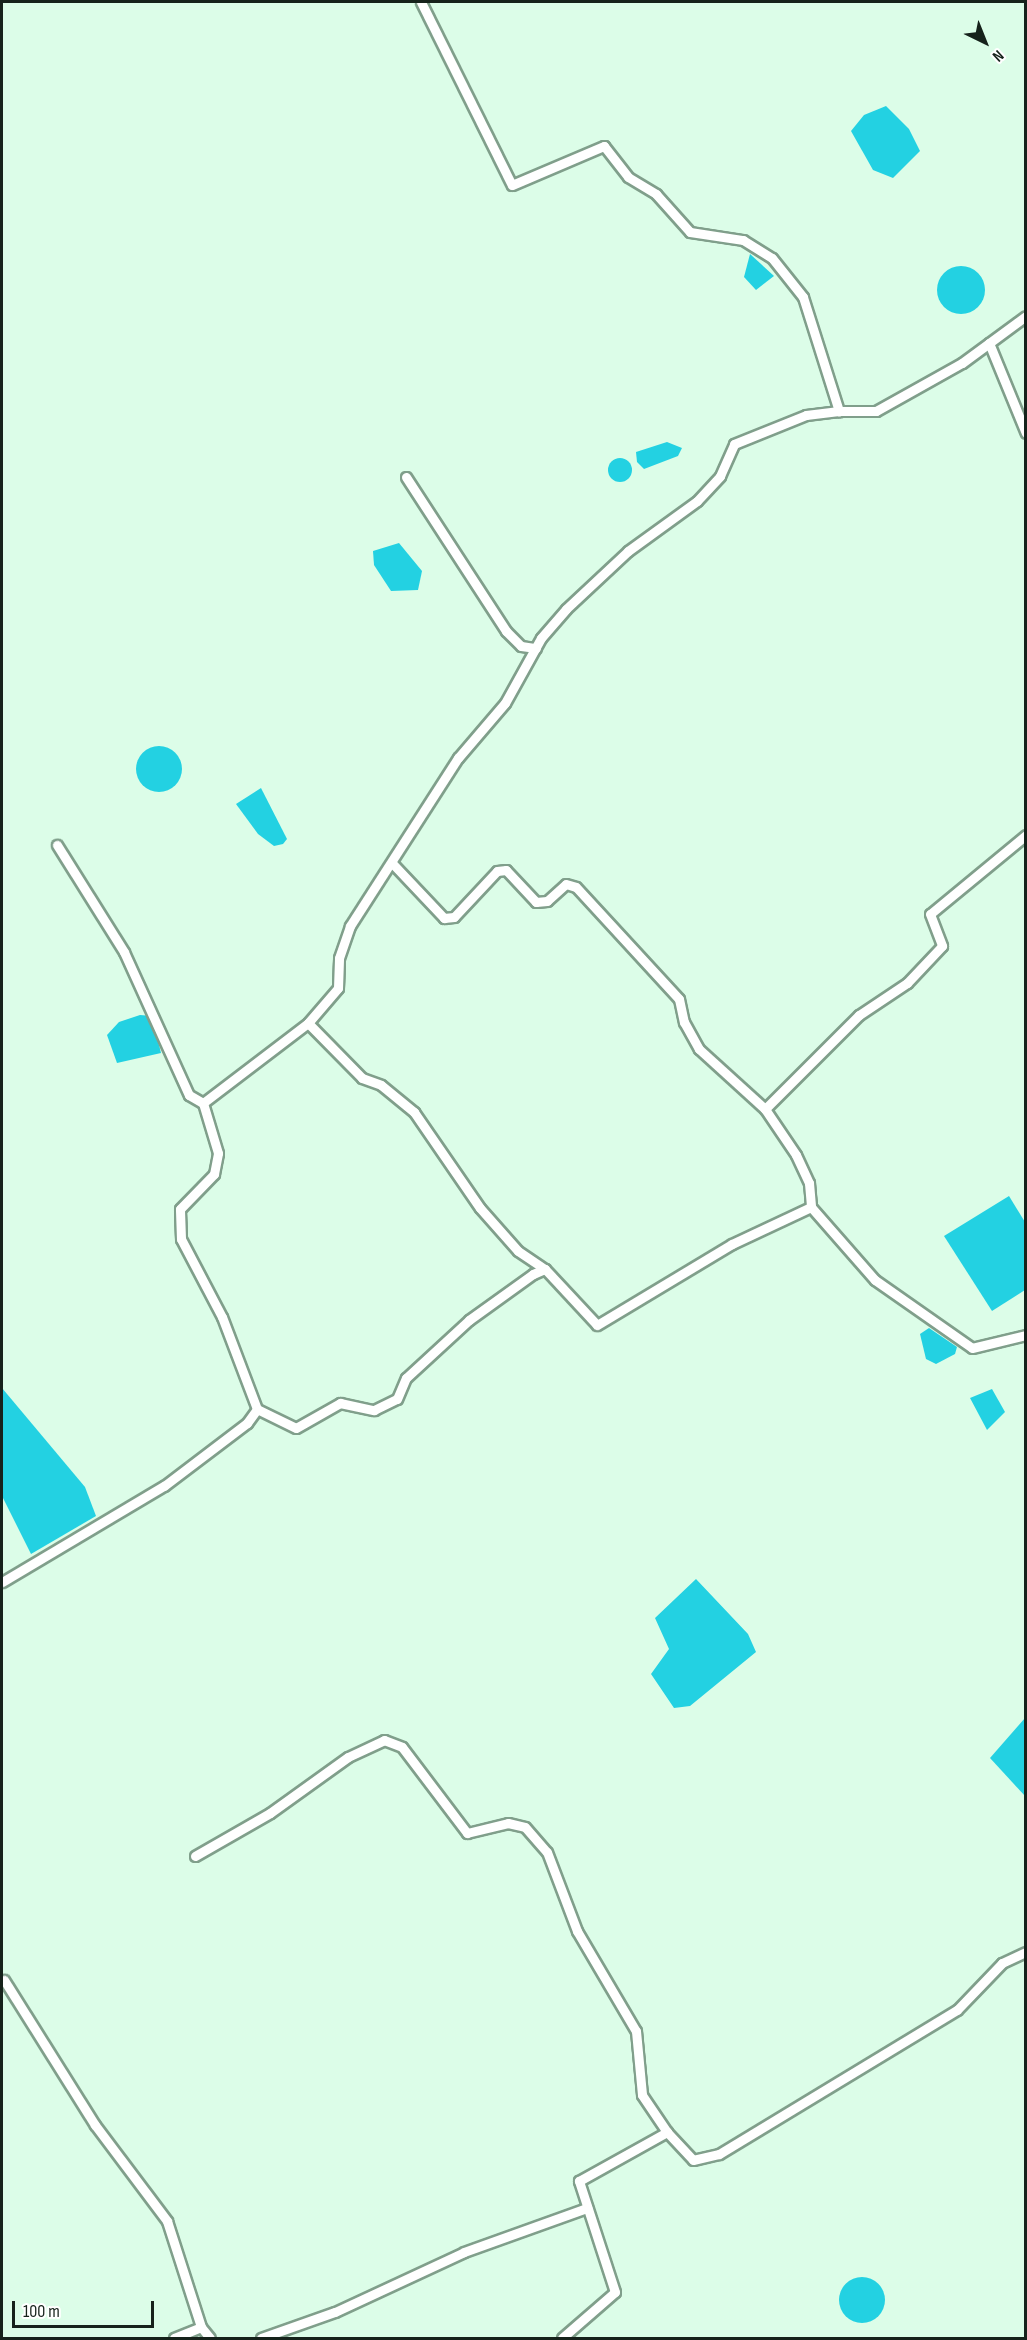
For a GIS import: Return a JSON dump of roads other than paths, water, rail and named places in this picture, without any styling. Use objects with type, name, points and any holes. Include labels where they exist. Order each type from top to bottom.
[{"type":"street","points":[[421,2],[512,185],[604,146],[628,177],[656,194],[690,232],[743,240],[772,258],[802,297],[839,411]]},
{"type":"street","points":[[203,1103],[308,1023],[338,988],[339,958],[350,926],[458,758],[506,703],[536,648],[586,587],[697,501],[720,476],[734,444],[806,415],[839,411],[876,411],[989,343],[1026,316]]},
{"type":"street","points":[[989,343],[1026,433]]},
{"type":"street","points":[[406,477],[506,631],[521,646],[536,648]]},
{"type":"street","points":[[765,1109],[859,1015],[907,983],[942,946],[930,914],[1026,835]]},
{"type":"street","points":[[57,845],[91,907],[124,952],[189,1095],[203,1103],[218,1153],[214,1174],[180,1209],[181,1239],[222,1317],[258,1409],[296,1428],[340,1403],[374,1410],[397,1399],[406,1378],[469,1320],[545,1269]]},
{"type":"street","points":[[392,862],[444,918],[454,917],[497,871],[506,870],[536,902],[547,901],[566,884],[576,887],[679,999],[684,1022],[699,1049],[765,1109],[796,1155],[809,1183],[811,1207],[875,1280],[972,1348],[1026,1335]]},
{"type":"street","points":[[308,1023],[362,1078],[381,1085],[414,1112],[480,1208],[518,1251],[545,1269],[597,1325],[732,1244],[811,1207]]},
{"type":"street","points":[[2,1582],[164,1486],[247,1423],[258,1409]]},
{"type":"street","points":[[195,1856],[270,1814],[348,1756],[384,1740],[402,1747],[467,1833],[508,1823],[525,1827],[547,1852],[577,1931],[636,2031],[642,2095],[667,2132],[693,2160],[719,2154],[957,2010],[1002,1963],[1026,1952]]},
{"type":"street","points":[[4,1980],[60,2074],[167,2221],[201,2327],[210,2338]]},
{"type":"street","points":[[562,2338],[615,2292],[579,2181],[667,2132]]},
{"type":"street","points":[[261,2338],[335,2312],[464,2252],[587,2208]]},
{"type":"street","points":[[174,2338],[201,2327]]},
{"type":"water","points":[[886,106],[909,129],[920,151],[893,178],[873,170],[851,131],[864,115]]},
{"type":"water","points":[[750,254],[774,276],[756,290],[744,277]]},
{"type":"water","points":[[961,266],[978,273],[985,290],[978,307],[961,314],[944,307],[937,290],[944,273]]},
{"type":"water","points":[[667,442],[682,448],[678,456],[644,469],[637,462],[636,452]]},
{"type":"water","points":[[620,458],[629,461],[632,470],[629,479],[620,482],[611,479],[608,470],[611,461]]},
{"type":"water","points":[[399,543],[422,571],[418,590],[391,591],[374,565],[373,551]]},
{"type":"water","points":[[159,746],[175,753],[182,769],[175,785],[159,792],[143,785],[136,769],[143,753]]},
{"type":"water","points":[[261,788],[287,839],[283,844],[274,846],[258,834],[236,804]]},
{"type":"water","points":[[140,1015],[152,1016],[161,1053],[117,1063],[107,1035],[119,1022]]},
{"type":"water","points":[[1009,1196],[1025,1222],[1025,1290],[992,1311],[944,1236]]},
{"type":"water","points":[[929,1328],[957,1347],[955,1354],[936,1364],[926,1359],[920,1334]]},
{"type":"water","points":[[2,1388],[85,1487],[96,1516],[31,1554],[2,1496]]},
{"type":"water","points":[[992,1389],[1005,1412],[987,1430],[970,1398]]},
{"type":"water","points":[[696,1579],[748,1634],[756,1652],[690,1706],[674,1708],[651,1674],[669,1649],[655,1618]]},
{"type":"water","points":[[1025,1718],[1025,1796],[990,1758]]},
{"type":"water","points":[[862,2277],[878,2284],[885,2300],[878,2316],[862,2323],[846,2316],[839,2300],[846,2284]]}]
